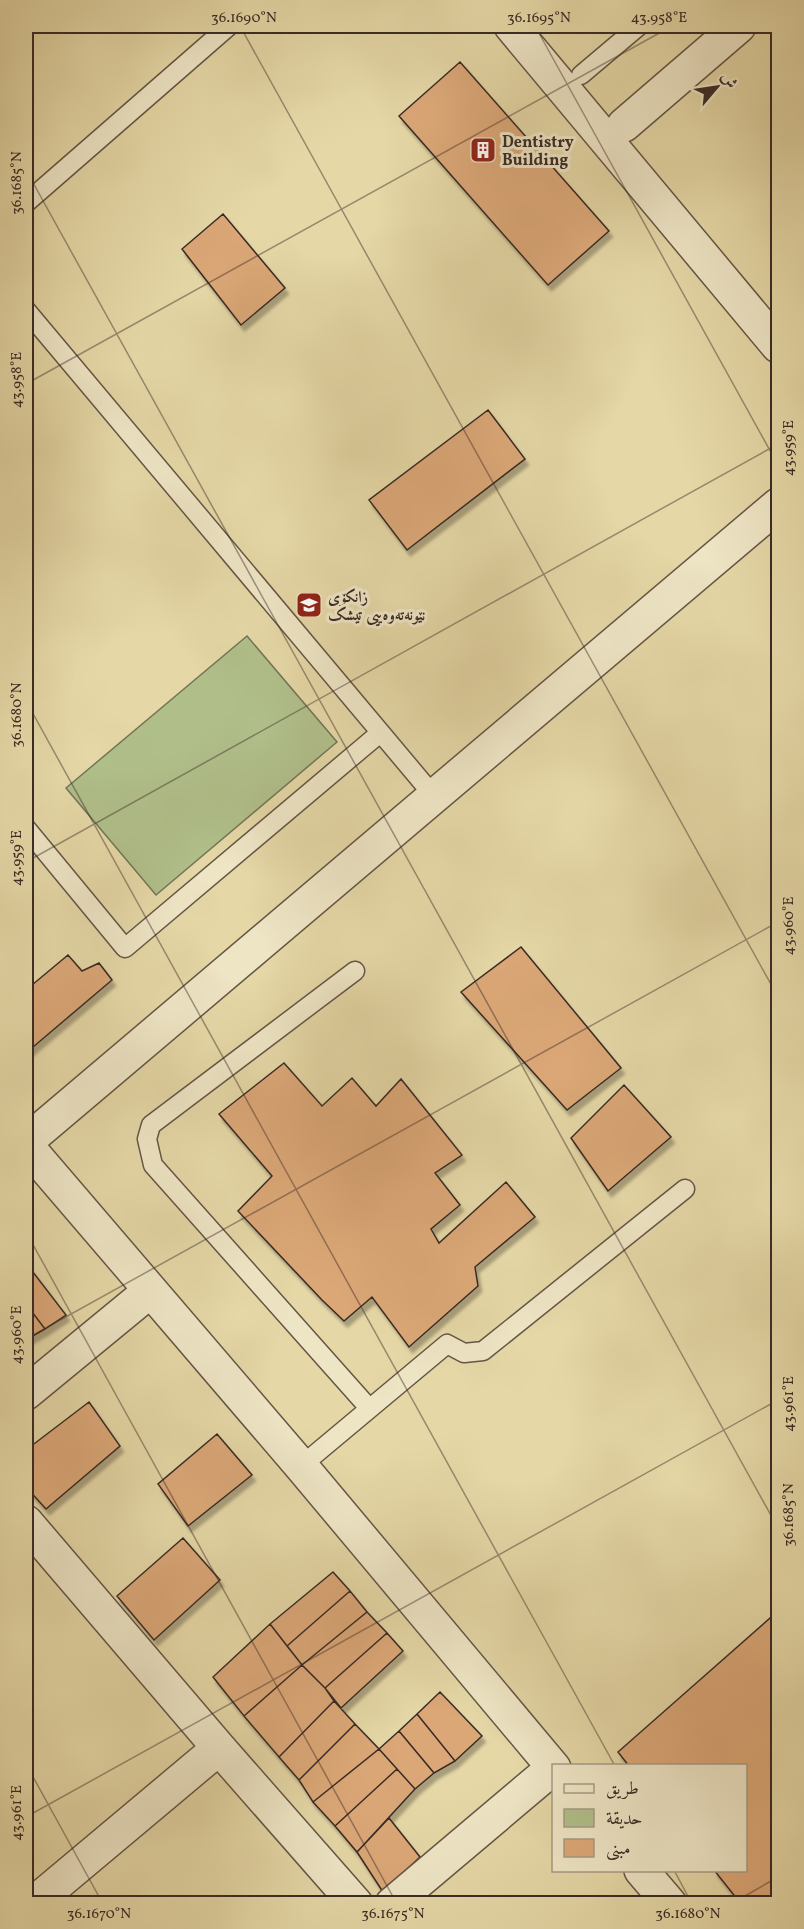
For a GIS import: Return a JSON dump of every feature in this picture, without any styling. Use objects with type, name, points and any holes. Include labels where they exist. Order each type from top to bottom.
[{"type":"street","points":[[511,26],[778,346]]},
{"type":"street","points":[[541,26],[778,313]]},
{"type":"street","points":[[624,125],[739,26]]},
{"type":"street","points":[[552,1767],[301,1466],[26,1144],[778,505]]},
{"type":"street","points":[[26,1393],[150,1291]]},
{"type":"street","points":[[26,1522],[219,1748],[357,1904]]},
{"type":"street","points":[[33,1904],[219,1748]]},
{"type":"street","points":[[392,1904],[552,1769]]},
{"type":"street","points":[[643,1872],[670,1904]]},
{"type":"lane","points":[[26,203],[229,26]]},
{"type":"lane","points":[[581,75],[639,26]]},
{"type":"lane","points":[[26,310],[434,795]]},
{"type":"lane","points":[[26,828],[125,948],[380,733]]},
{"type":"lane","points":[[355,971],[151,1125],[147,1139],[153,1165],[369,1408]]},
{"type":"lane","points":[[301,1466],[447,1344],[464,1353],[483,1351],[685,1189]]},
{"type":"green space","points":[[247,636],[337,742],[156,895],[66,788]]},
{"type":"building","name":"Dentistry Building","points":[[460,62],[609,231],[548,285],[399,116]]},
{"type":"building","points":[[223,214],[285,288],[241,325],[182,249]]},
{"type":"building","points":[[488,410],[525,459],[407,550],[369,500]]},
{"type":"building","points":[[521,947],[621,1068],[567,1110],[461,992]]},
{"type":"building","points":[[68,955],[82,971],[99,963],[112,980],[26,1053],[26,990]]},
{"type":"building","points":[[284,1063],[322,1106],[352,1078],[376,1106],[401,1079],[462,1155],[435,1173],[460,1205],[431,1229],[439,1243],[506,1182],[535,1217],[475,1267],[478,1286],[409,1347],[372,1297],[344,1321],[238,1211],[272,1176],[219,1114]]},
{"type":"building","points":[[624,1085],[671,1137],[608,1191],[571,1138]]},
{"type":"building","points":[[26,1263],[66,1315],[45,1329],[26,1304]]},
{"type":"building","points":[[26,1304],[45,1329],[26,1340]]},
{"type":"building","points":[[89,1402],[120,1446],[46,1509],[26,1487],[26,1450]]},
{"type":"building","points":[[217,1434],[252,1475],[188,1526],[158,1484]]},
{"type":"building","points":[[183,1538],[220,1580],[154,1640],[117,1596]]},
{"type":"building","points":[[333,1572],[350,1591],[287,1646],[270,1624]]},
{"type":"building","points":[[350,1591],[367,1612],[302,1665],[287,1646]]},
{"type":"building","points":[[778,1611],[778,1904],[741,1904],[716,1872],[747,1872],[747,1764],[627,1764],[618,1752]]},
{"type":"building","points":[[367,1612],[387,1633],[325,1688],[302,1665]]},
{"type":"building","points":[[270,1624],[302,1665],[244,1716],[213,1677]]},
{"type":"building","points":[[387,1633],[403,1651],[341,1708],[325,1688]]},
{"type":"building","points":[[302,1665],[325,1688],[334,1701],[279,1757],[244,1716]]},
{"type":"building","points":[[440,1692],[482,1736],[455,1761],[417,1714]]},
{"type":"building","points":[[334,1701],[355,1724],[299,1780],[279,1757]]},
{"type":"building","points":[[417,1714],[455,1761],[434,1773],[399,1731]]},
{"type":"building","points":[[355,1724],[379,1749],[313,1802],[299,1780]]},
{"type":"building","points":[[399,1731],[434,1773],[415,1789],[379,1749]]},
{"type":"building","points":[[379,1749],[397,1769],[335,1826],[313,1802]]},
{"type":"building","points":[[397,1769],[415,1789],[357,1852],[335,1826]]},
{"type":"building","points":[[389,1818],[420,1857],[383,1892],[357,1852]]},
{"type":"place","name":"Dentistry Building","points":[[483,150]]},
{"type":"place","name":"زانکۆی نێونەتەوەییی تیشک","points":[[309,605]]}]
